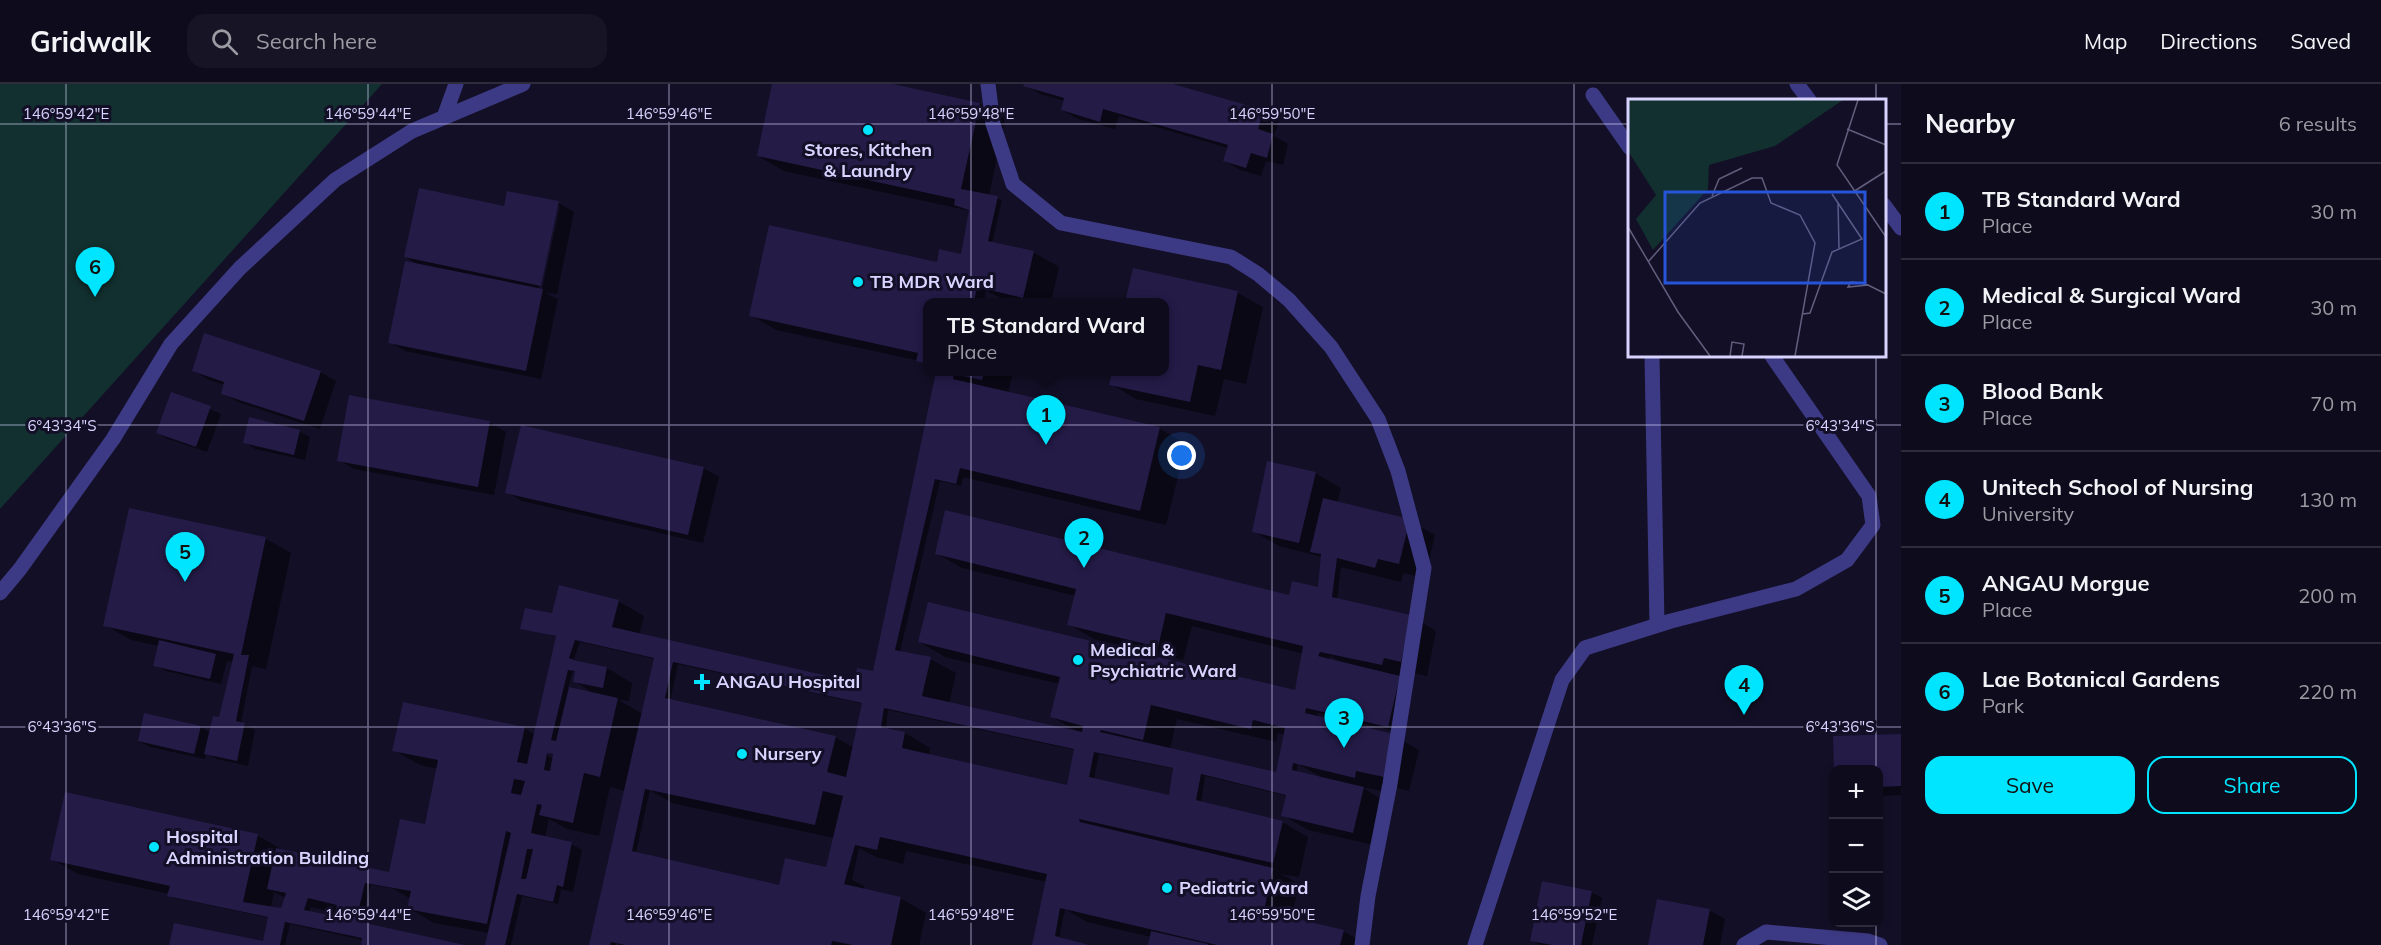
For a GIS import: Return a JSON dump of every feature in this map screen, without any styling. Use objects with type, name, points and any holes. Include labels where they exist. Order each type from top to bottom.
[{"type":"street","points":[[444,117],[456,84]]},
{"type":"street","points":[[0,593],[20,569],[113,439],[171,344],[240,268],[335,180],[412,131],[523,84]]},
{"type":"street","points":[[988,84],[993,124],[1013,184],[1061,223],[1231,257],[1258,274],[1289,300],[1331,347],[1378,419],[1398,471],[1424,568],[1390,784],[1368,896],[1362,945]]},
{"type":"street","points":[[1797,84],[1808,99]]},
{"type":"street","points":[[1593,95],[1628,147]]},
{"type":"street","points":[[1886,208],[1901,228]]},
{"type":"street","points":[[1652,357],[1657,625]]},
{"type":"street","points":[[1475,945],[1562,680],[1585,648],[1657,625],[1796,589],[1847,560],[1873,525],[1869,496],[1773,357]]},
{"type":"street","points":[[1744,945],[1766,932],[1868,941],[1880,945]]},
{"type":"green space","points":[[0,84],[382,84],[0,509]]},
{"type":"building","points":[[772,84],[893,84],[980,103],[961,189],[998,196],[988,241],[1034,251],[1023,298],[977,287],[975,298],[923,298],[923,363],[916,361],[918,353],[749,316],[769,225],[937,262],[939,249],[961,254],[969,210],[954,205],[955,199],[757,156]]},
{"type":"building","points":[[1024,84],[1173,84],[1264,110],[1258,129],[1273,134],[1267,158],[1251,153],[1246,168],[1223,161],[1228,145],[1103,109],[1100,122],[1061,110],[1064,98],[1023,86]]},
{"type":"building","points":[[419,188],[504,206],[507,191],[559,201],[541,286],[404,257]]},
{"type":"building","points":[[405,261],[543,289],[526,371],[388,343]]},
{"type":"building","points":[[1133,268],[1238,291],[1221,370],[1198,365],[1190,402],[1109,385],[1111,376],[1169,376],[1169,298],[1126,298]]},
{"type":"building","points":[[204,333],[321,371],[304,421],[221,394],[224,382],[192,371]]},
{"type":"building","points":[[935,376],[954,376],[953,379],[1160,427],[1140,511],[960,468],[956,484],[935,479],[895,650],[931,657],[922,696],[1082,732],[1083,726],[1050,717],[1060,677],[918,642],[928,602],[1295,690],[1303,646],[1166,613],[1158,647],[1067,625],[1076,589],[935,554],[945,510],[1289,595],[1292,581],[1318,587],[1321,554],[1310,552],[1323,498],[1410,519],[1399,564],[1378,559],[1375,568],[1337,558],[1332,597],[1411,615],[1401,662],[1384,658],[1382,665],[1320,652],[1318,656],[1400,676],[1388,727],[1306,708],[1305,713],[1394,734],[1384,777],[1356,771],[1355,778],[1293,763],[1292,770],[1364,787],[1353,833],[1281,816],[1286,795],[1201,774],[1196,800],[1283,821],[1273,863],[1079,819],[1080,822],[1273,868],[1264,911],[1344,930],[1340,945],[1217,945],[1060,908],[1055,936],[1089,945],[1032,945],[1047,874],[880,837],[877,850],[855,845],[844,884],[901,897],[891,945],[853,945],[832,941],[831,945],[625,945],[611,942],[610,945],[589,945],[654,658],[575,640],[569,658],[607,667],[603,688],[573,682],[575,671],[568,670],[551,740],[556,741],[569,687],[618,698],[600,777],[584,773],[573,823],[539,815],[542,805],[537,804],[531,833],[572,842],[563,887],[557,885],[553,902],[517,894],[505,945],[485,945],[511,833],[506,831],[487,924],[407,909],[411,891],[365,883],[356,921],[465,945],[361,945],[362,938],[285,922],[280,945],[169,945],[174,923],[263,941],[268,917],[167,896],[170,886],[50,860],[65,792],[258,834],[243,902],[281,908],[286,893],[267,889],[276,848],[389,872],[400,819],[425,824],[438,760],[392,751],[403,702],[525,727],[517,762],[527,764],[556,636],[520,629],[525,608],[552,613],[559,585],[619,600],[612,627],[854,682],[857,668],[873,671]],"holes":[[[673,662],[862,703],[846,777],[827,772],[836,736],[665,698]],[[1151,705],[1251,729],[1253,720],[1285,728],[1276,772],[1100,732],[1101,730],[1143,740]],[[884,708],[1074,749],[1067,785],[902,748],[905,732],[881,727]],[[1094,752],[1173,768],[1169,795],[1089,777]],[[547,753],[553,754],[550,771],[544,770]],[[514,779],[525,781],[521,795],[511,793]],[[645,789],[815,825],[823,791],[843,796],[826,867],[785,858],[779,885],[632,851]],[[527,849],[533,849],[526,879],[521,879]],[[308,898],[337,905],[334,916],[304,910]]]},
{"type":"building","points":[[963,376],[983,376],[982,380]]},
{"type":"building","points":[[171,392],[211,406],[196,447],[156,433]]},
{"type":"building","points":[[349,395],[490,421],[478,487],[337,461]]},
{"type":"building","points":[[249,417],[300,430],[294,455],[243,443]]},
{"type":"building","points":[[521,425],[704,467],[688,535],[505,493]]},
{"type":"building","points":[[1267,461],[1316,472],[1299,543],[1252,532]]},
{"type":"building","points":[[129,508],[266,537],[241,655],[249,655],[236,721],[245,723],[237,761],[204,754],[213,716],[219,717],[234,654],[103,626]]},
{"type":"building","points":[[159,640],[216,654],[210,679],[153,666]]},
{"type":"building","points":[[144,713],[201,726],[194,754],[138,741]]},
{"type":"building","points":[[1901,734],[1901,786],[1883,787],[1883,765],[1834,765],[1833,736]]},
{"type":"building","points":[[1542,881],[1592,891],[1581,945],[1552,945],[1530,941]]},
{"type":"building","points":[[1657,899],[1710,909],[1703,945],[1648,945]]},
{"type":"building","points":[[1151,931],[1208,944],[1208,945],[1148,945]]},
{"type":"place","name":"Stores, Kitchen & Laundry","points":[[868,130]]},
{"type":"place","name":"TB MDR Ward","points":[[858,282]]},
{"type":"place","name":"Lae Botanical Gardens","points":[[95,297]]},
{"type":"place","name":"TB Standard Ward","points":[[1046,445]]},
{"type":"place","name":"Medical & Surgical Ward","points":[[1084,568]]},
{"type":"place","name":"ANGAU Morgue","points":[[185,582]]},
{"type":"place","name":"Medical & Psychiatric Ward","points":[[1078,660]]},
{"type":"place","name":"ANGAU Hospital","points":[[702,682]]},
{"type":"place","name":"Unitech School of Nursing","points":[[1744,715]]},
{"type":"place","name":"Blood Bank","points":[[1344,748]]},
{"type":"place","name":"Nursery","points":[[742,754]]},
{"type":"place","name":"Hospital Administration Building","points":[[154,847]]},
{"type":"place","name":"Pediatric Ward","points":[[1167,888]]}]
